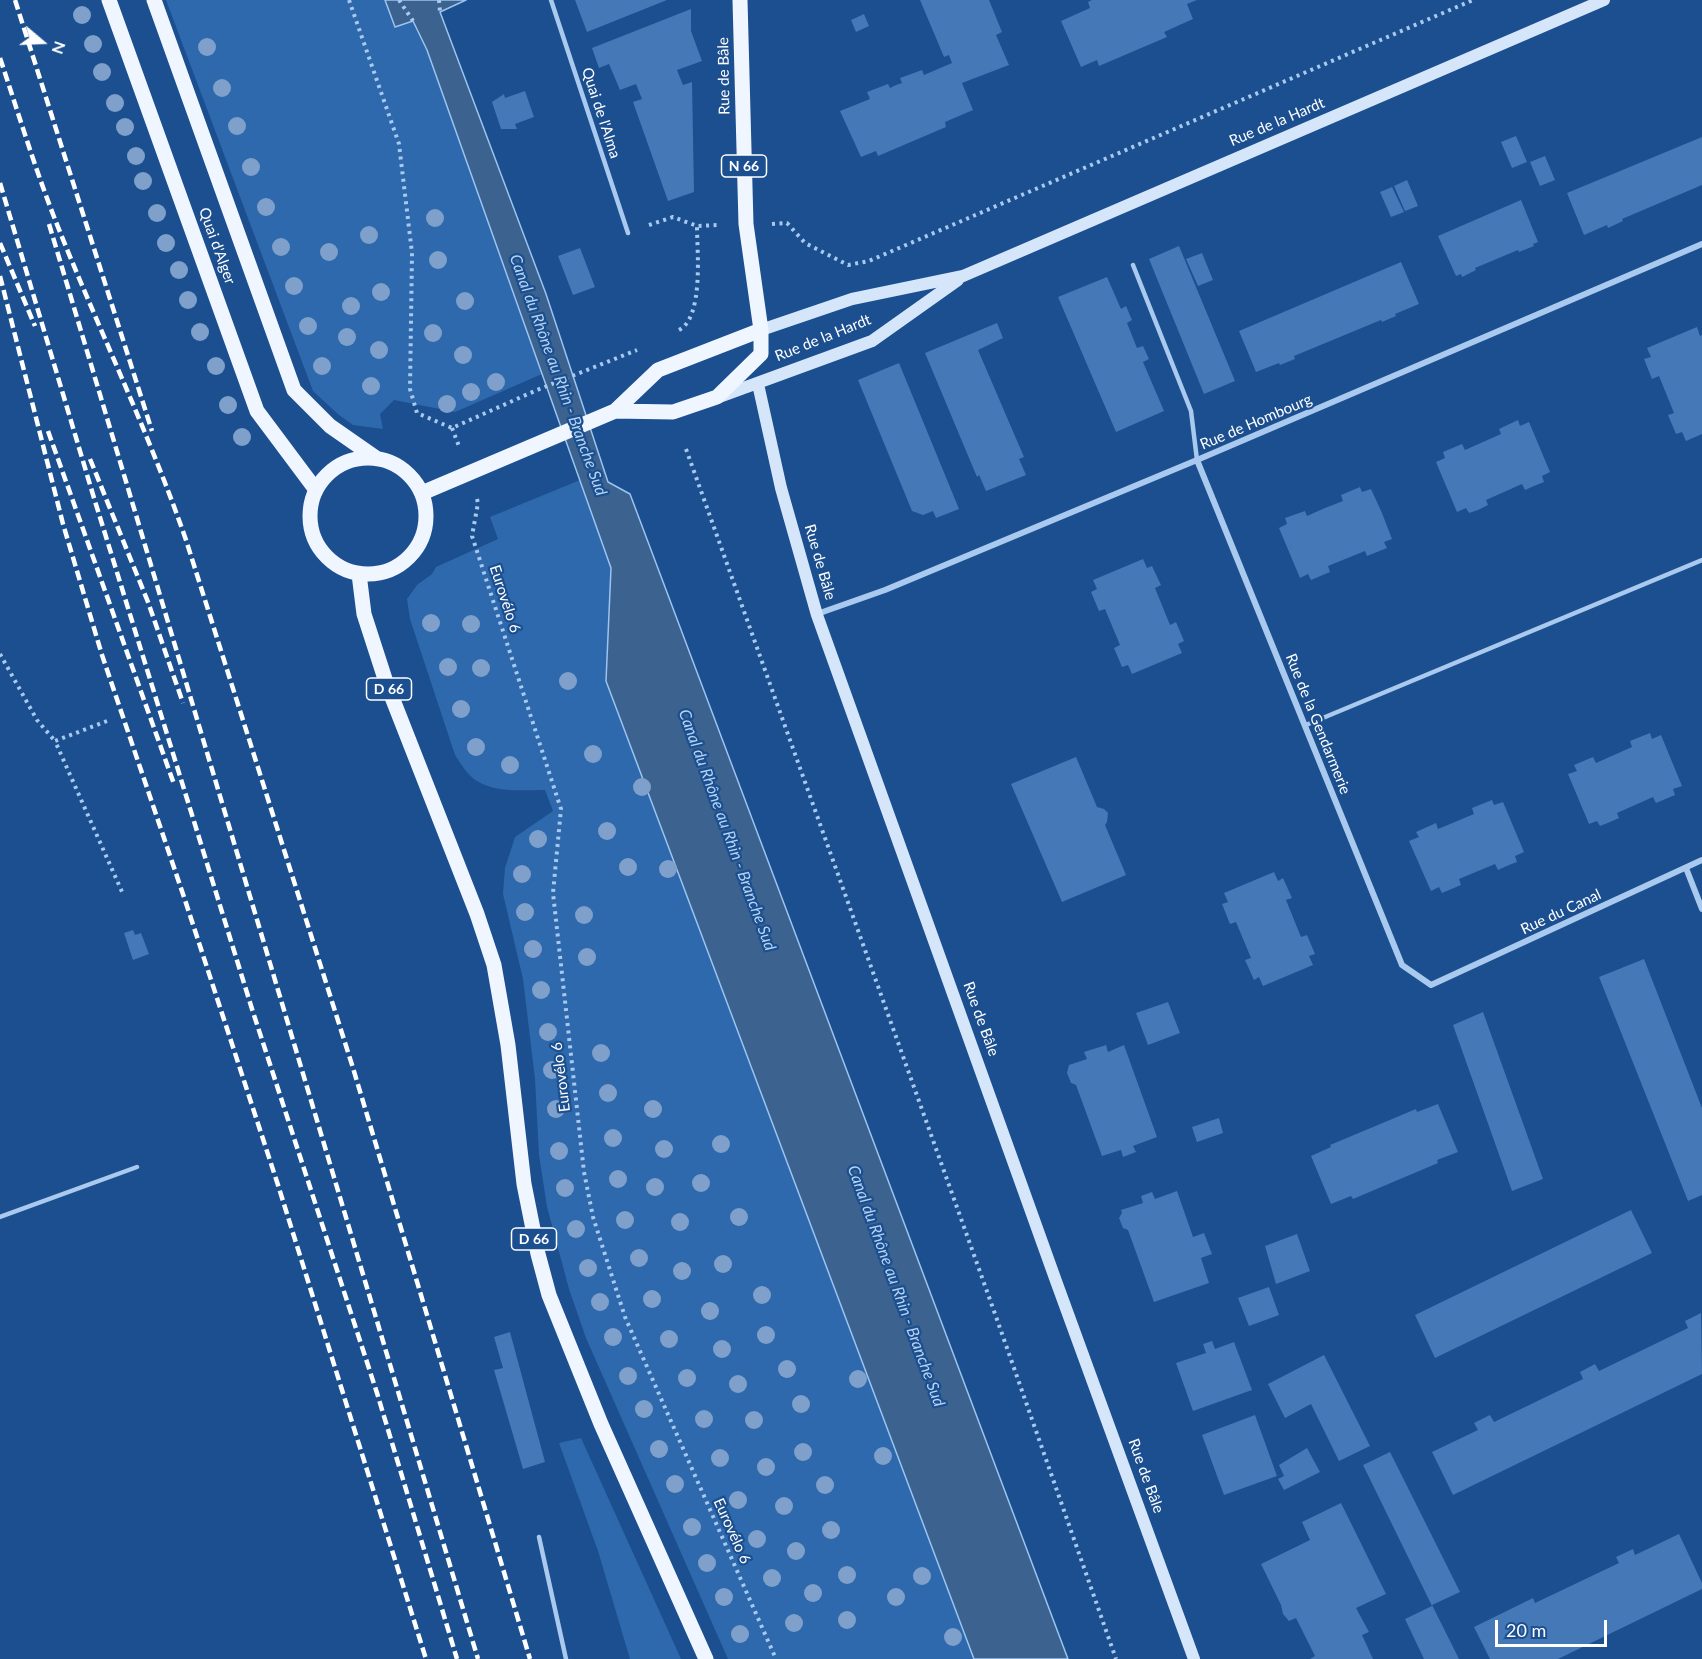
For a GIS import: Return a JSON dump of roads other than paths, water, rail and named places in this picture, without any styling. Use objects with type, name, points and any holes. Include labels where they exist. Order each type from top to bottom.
[{"type":"main road","name":"Quai d'Alger","points":[[109,0],[257,411],[316,490]]},
{"type":"main road","name":"Quai d'Alger","points":[[154,0],[294,390],[330,426],[376,458]]},
{"type":"main road","name":"Rue de Bâle","points":[[740,0],[746,224],[761,330]]},
{"type":"main road","name":"Rue de la Hardt","points":[[761,330],[761,354],[717,397],[673,412],[615,411],[658,370],[761,330]]},
{"type":"main road","points":[[422,493],[615,411]]},
{"type":"main road","points":[[358,458],[376,458],[394,463],[408,474],[422,493],[425,524],[420,541],[410,556],[395,567],[378,573],[359,574],[342,568],[327,558],[316,543],[310,525],[310,507],[316,490],[326,475],[340,464],[358,458]]},
{"type":"main road","name":"D 66","points":[[359,574],[364,614],[386,681],[477,914],[494,965],[508,1044],[524,1184],[549,1295],[605,1433],[706,1659]]},
{"type":"street","name":"Rue de la Hardt","points":[[761,330],[852,299],[963,276],[1604,0]]},
{"type":"street","name":"Rue de Hombourg","points":[[817,615],[885,590],[1197,460],[1702,244]]},
{"type":"street","name":"Rue de la Hardt","points":[[717,397],[872,341],[963,276]]},
{"type":"street","name":"Rue de Bâle","points":[[758,384],[781,488],[817,615],[1194,1659]]},
{"type":"street","name":"Rue de la Gendarmerie","points":[[1197,460],[1402,965],[1431,985]]},
{"type":"street","name":"Rue du Canal","points":[[1431,985],[1702,860]]},
{"type":"street","points":[[1686,868],[1702,909]]},
{"type":"lane","name":"Quai de l'Alma","points":[[551,0],[628,233]]},
{"type":"lane","points":[[1133,265],[1191,411],[1197,460]]},
{"type":"lane","points":[[1306,725],[1702,560]]},
{"type":"lane","points":[[0,1217],[137,1167]]},
{"type":"lane","points":[[539,1537],[566,1659]]},
{"type":"water","name":"Canal du Rhône au Rhin - Branche Sud","points":[[385,0],[466,0],[440,12],[546,294],[608,482],[630,494],[1068,1659],[974,1659],[606,681],[611,568],[427,50],[413,21],[395,27]]},
{"type":"railway","points":[[15,0],[152,431]]},
{"type":"railway","points":[[0,58],[50,206],[172,500],[186,540],[353,1068],[530,1659]]},
{"type":"railway","points":[[0,183],[94,498],[252,1009],[377,1393],[457,1659]]},
{"type":"railway","points":[[49,224],[478,1659]]},
{"type":"railway","points":[[0,243],[35,326]]},
{"type":"railway","points":[[0,276],[63,524],[102,655],[278,1185],[426,1659]]},
{"type":"railway","points":[[48,431],[174,784]]},
{"type":"railway","points":[[90,459],[148,602],[183,703]]}]
